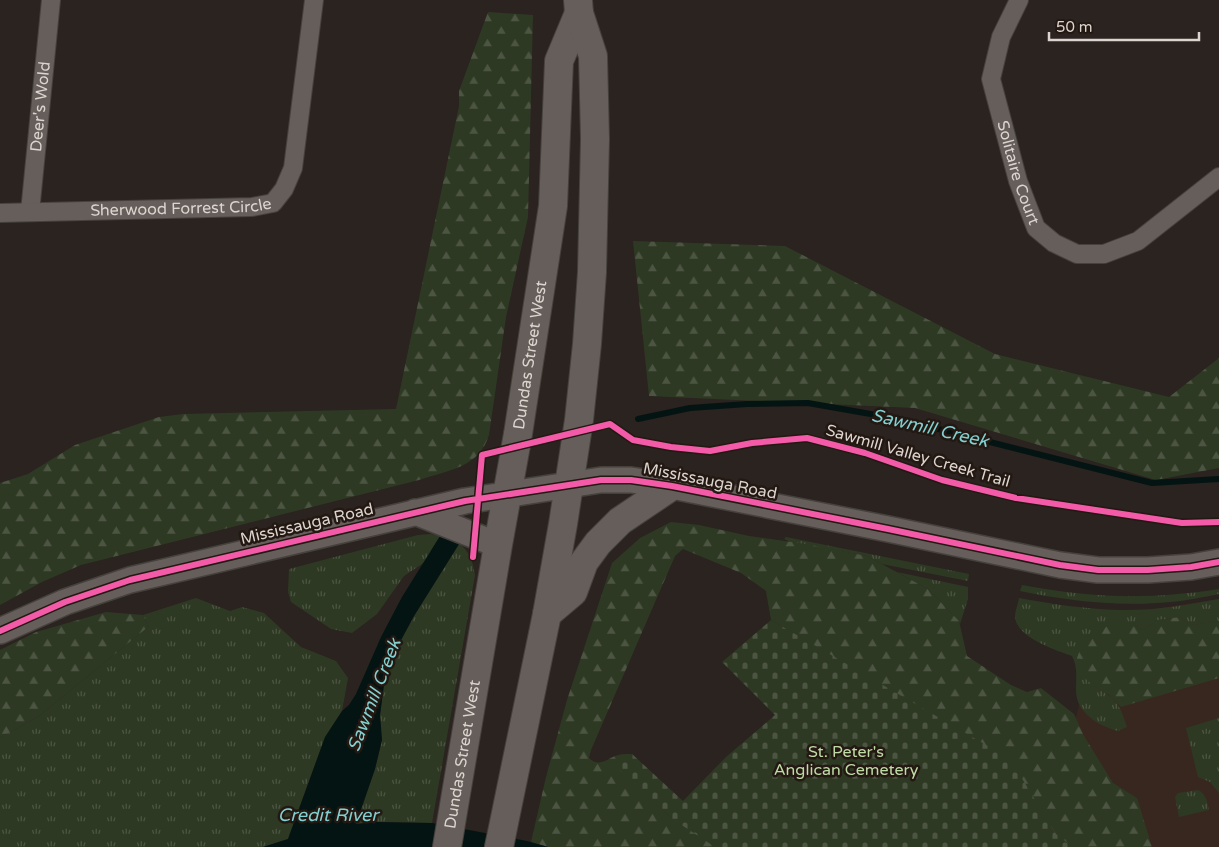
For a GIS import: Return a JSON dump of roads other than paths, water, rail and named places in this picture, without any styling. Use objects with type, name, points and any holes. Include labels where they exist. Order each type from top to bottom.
[{"type":"main road","name":"Dundas Street West","points":[[499,847],[547,614],[579,420],[587,344],[592,272],[595,165],[592,56],[579,6]]},
{"type":"main road","name":"Dundas Street West","points":[[447,847],[520,425],[553,206],[559,61],[579,6]]},
{"type":"main road","name":"Mississauga Road","points":[[0,631],[65,602],[130,580],[465,501],[601,480],[631,480],[672,486],[1060,565],[1098,570],[1148,570],[1191,567],[1219,562]]},
{"type":"main road","points":[[547,614],[573,592],[584,562],[598,543],[620,522],[672,486]]},
{"type":"main road","points":[[416,512],[498,545]]},
{"type":"street","name":"Deer's Wold","points":[[30,212],[51,0]]},
{"type":"street","name":"Sherwood Forrest Circle","points":[[0,213],[252,207],[273,203],[284,189],[293,168],[314,0]]},
{"type":"street","name":"Solitaire Court","points":[[1019,0],[1001,37],[991,79],[1018,182],[1036,228],[1054,243],[1077,254],[1104,254],[1138,241],[1219,177]]},
{"type":"water","name":"Credit River","points":[[440,536],[459,544],[414,616],[394,653],[385,677],[380,715],[382,740],[375,769],[356,824],[376,822],[432,823],[527,841],[548,847],[263,847],[288,839],[325,737],[356,694],[381,637],[402,597]]},
{"type":"waterway","name":"Sawmill Creek","points":[[638,419],[690,408],[747,404],[808,403],[899,419],[1152,483],[1219,479]]},
{"type":"park label","name":"St. Peter's Anglican Cemetery","points":[[846,761]]}]
